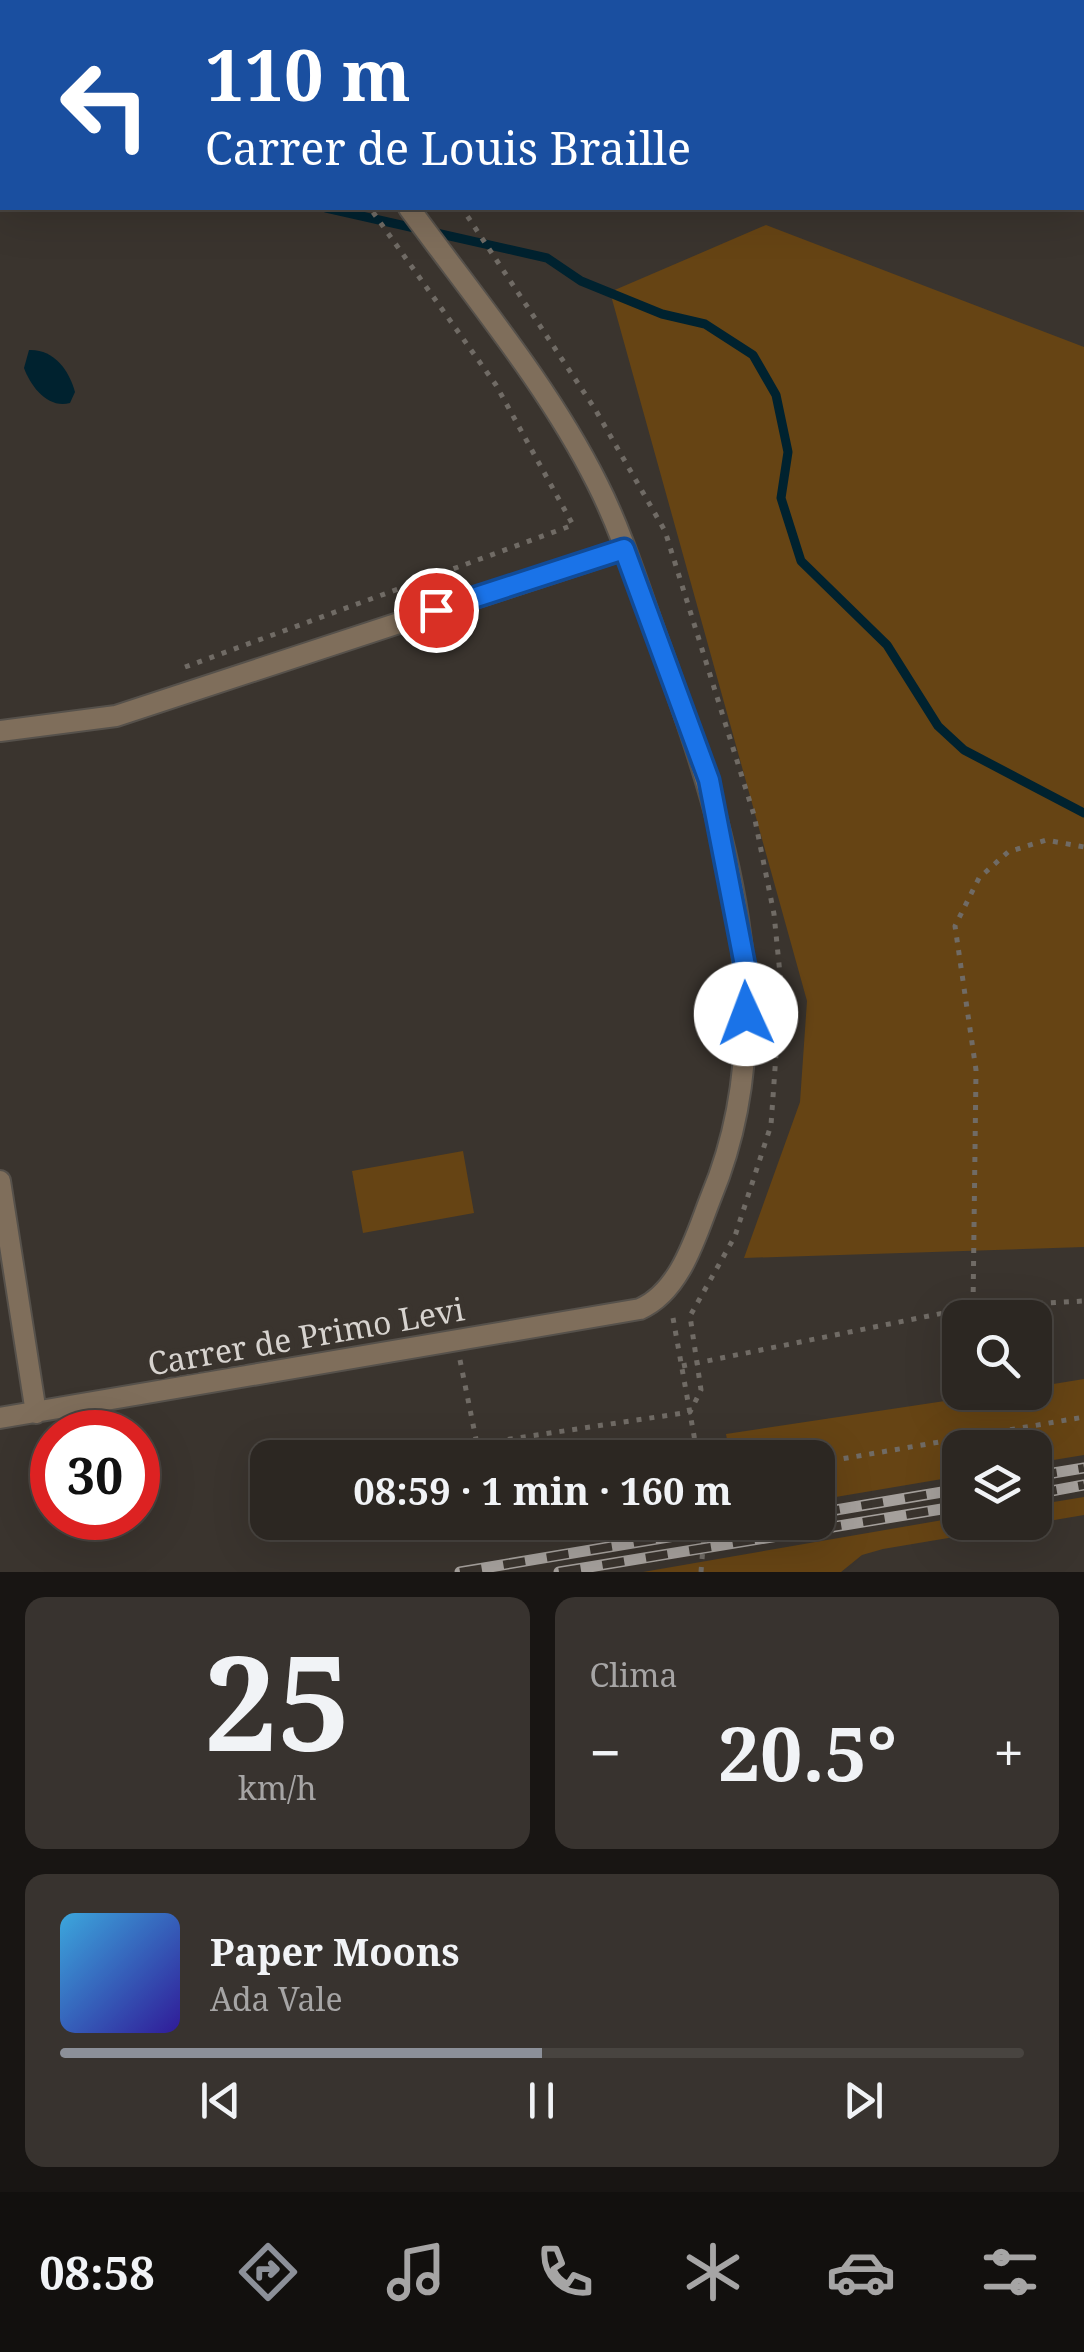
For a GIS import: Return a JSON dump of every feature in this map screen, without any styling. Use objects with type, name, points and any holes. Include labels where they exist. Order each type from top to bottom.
[{"type":"street","points":[[410,210],[523,366],[597,482],[709,780],[748,981],[737,1118],[714,1191],[686,1257],[667,1288]]},
{"type":"street","points":[[0,730],[116,716],[624,549]]},
{"type":"street","points":[[0,1181],[36,1410]]},
{"type":"street","name":"Carrer de Primo Levi","points":[[54,1410],[622,1314],[648,1305],[667,1288]]},
{"type":"street","name":"Carrer de Primo Levi","points":[[0,1418],[30,1414]]},
{"type":"path","points":[[177,672],[192,662],[573,525],[496,385],[371,210]]},
{"type":"path","points":[[973,1300],[976,1070],[955,926],[980,878],[1008,852],[1046,840],[1084,847]]},
{"type":"path","points":[[667,1288],[695,1440]]},
{"type":"path","points":[[1052,1303],[1084,1301]]},
{"type":"path","points":[[682,1366],[942,1313]]},
{"type":"path","points":[[456,1342],[477,1444],[690,1412]]},
{"type":"path","points":[[835,1460],[1084,1418]]},
{"type":"path","points":[[701,1572],[704,1540]]},
{"type":"shaded area","points":[[766,225],[1084,347],[1084,1247],[744,1258],[800,1102],[807,1001],[610,292]]},
{"type":"shaded area","points":[[463,1151],[474,1213],[363,1233],[352,1171]]},
{"type":"shaded area","points":[[1084,1379],[1084,1455],[1052,1460],[1052,1430],[942,1430],[942,1479],[835,1497],[835,1440],[727,1440],[726,1434],[942,1401],[942,1410],[1052,1410],[1052,1384]]},
{"type":"shaded area","points":[[1084,1497],[1084,1515],[1052,1520],[1052,1502]]},
{"type":"shaded area","points":[[942,1520],[942,1539],[862,1555],[841,1572],[643,1572],[835,1540]]},
{"type":"water","points":[[29,350],[46,353],[64,369],[75,392],[70,403],[55,403],[36,389],[24,368]]},
{"type":"waterway","points":[[335,210],[547,258],[581,281],[662,314],[705,324],[753,355],[776,395],[788,452],[781,498],[801,561],[887,645],[938,726],[964,750],[1084,813]]},
{"type":"railway","points":[[1052,1473],[1084,1468]]},
{"type":"railway","points":[[1052,1491],[1084,1485]]},
{"type":"railway","points":[[835,1510],[942,1492]]},
{"type":"railway","points":[[559,1572],[942,1509]]},
{"type":"railway","points":[[460,1572],[651,1540]]},
{"type":"route","points":[[436,610],[624,549],[709,780],[748,981],[746,1014]]}]
